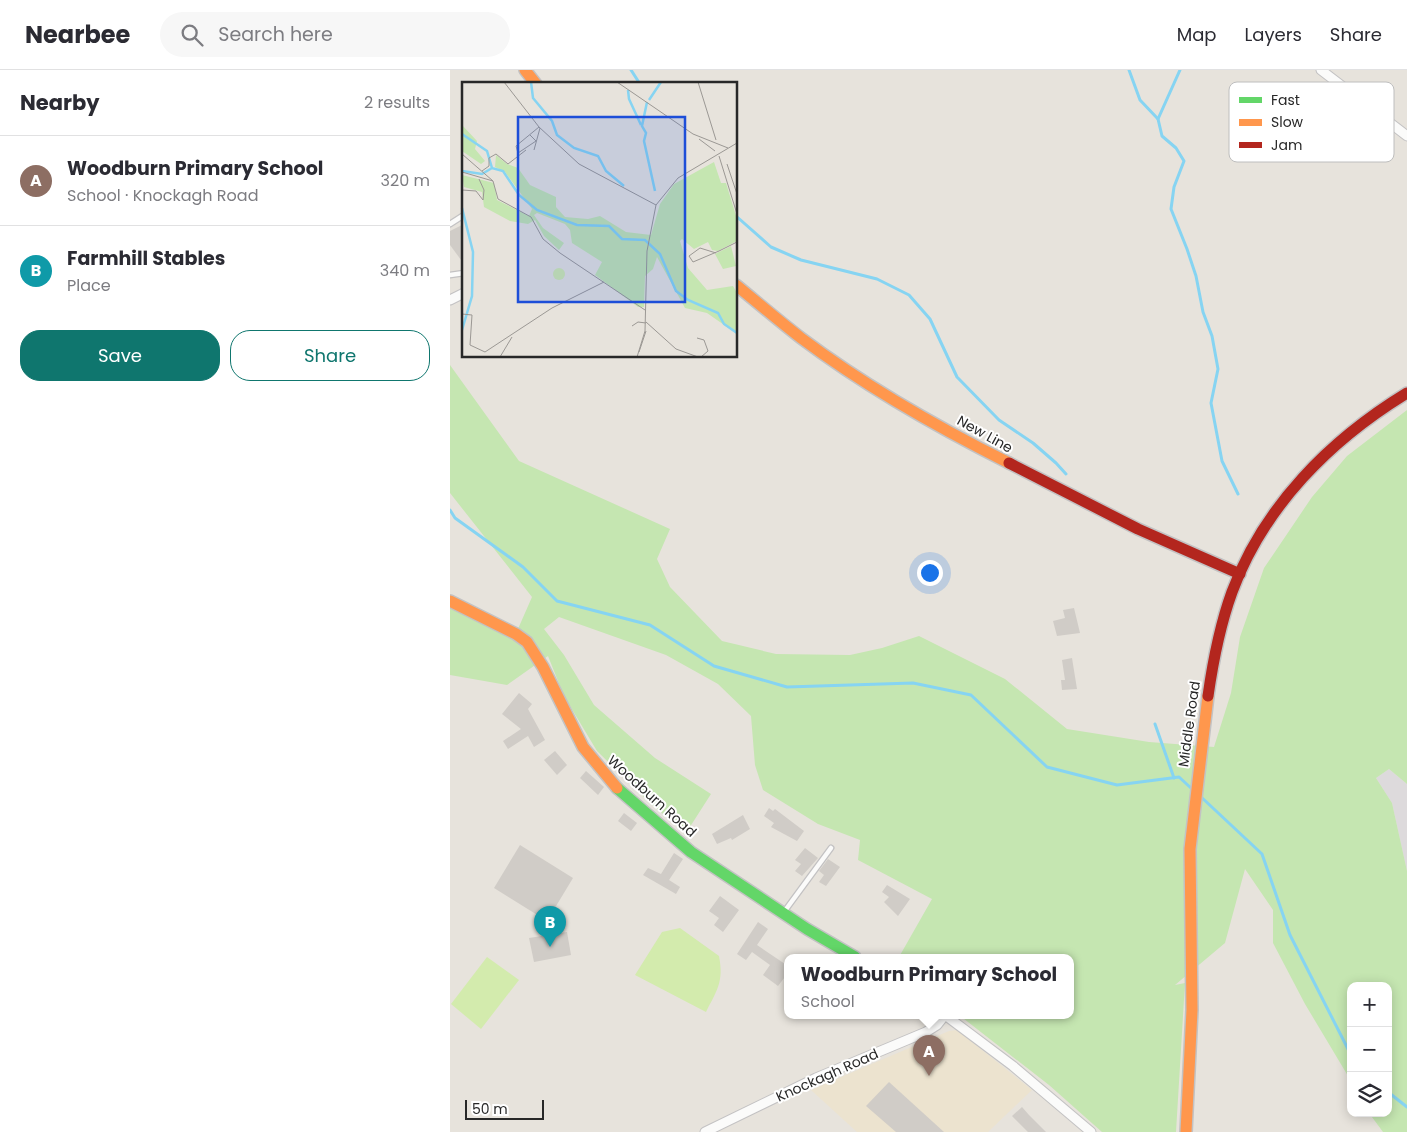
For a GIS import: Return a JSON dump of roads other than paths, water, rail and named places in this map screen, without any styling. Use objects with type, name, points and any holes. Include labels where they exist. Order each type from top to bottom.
[{"type":"main road","points":[[525,70],[534,82]]},
{"type":"main road","name":"New Line","points":[[738,287],[801,338],[847,369],[965,441],[1138,529],[1240,574]]},
{"type":"main road","name":"Middle Road","points":[[1186,1132],[1192,995],[1189,878],[1193,811],[1215,653],[1227,607],[1240,574],[1267,524],[1311,469],[1337,442],[1360,423],[1407,393]]},
{"type":"main road","name":"Woodburn Road","points":[[450,601],[516,634],[527,642],[543,667],[582,746],[611,783],[691,852],[850,954]]},
{"type":"street","points":[[1321,70],[1337,82]]},
{"type":"street","points":[[1394,126],[1407,136]]},
{"type":"street","points":[[450,300],[462,294]]},
{"type":"street","name":"Knockagh Road","points":[[705,1132],[816,1078],[926,1032],[937,1025],[942,1019]]},
{"type":"street","points":[[950,1019],[1013,1066],[1091,1132]]},
{"type":"lane","points":[[450,224],[462,216]]},
{"type":"lane","points":[[784,913],[831,848]]},
{"type":"waterway","points":[[631,70],[639,82]]},
{"type":"waterway","points":[[1129,70],[1140,100],[1158,119]]},
{"type":"waterway","points":[[1180,70],[1158,119],[1162,136],[1176,148],[1184,161],[1174,187],[1171,209],[1196,276],[1203,312],[1212,336],[1218,369],[1211,403],[1222,461],[1238,494]]},
{"type":"waterway","points":[[738,218],[771,247],[801,260],[877,279],[909,295],[930,319],[957,377],[999,420],[1033,443],[1066,474]]},
{"type":"waterway","points":[[450,510],[455,518],[523,567],[557,601],[650,625],[714,666],[787,687],[913,683],[971,695],[1047,767],[1117,785],[1179,777],[1192,789]]},
{"type":"waterway","points":[[1155,724],[1174,778]]},
{"type":"waterway","points":[[1199,795],[1262,854],[1290,935],[1347,1047]]},
{"type":"waterway","points":[[1392,1095],[1407,1107]]},
{"type":"place","name":"Farmhill Stables","points":[[550,947]]},
{"type":"place","name":"Woodburn Primary School","points":[[929,1076]]}]
